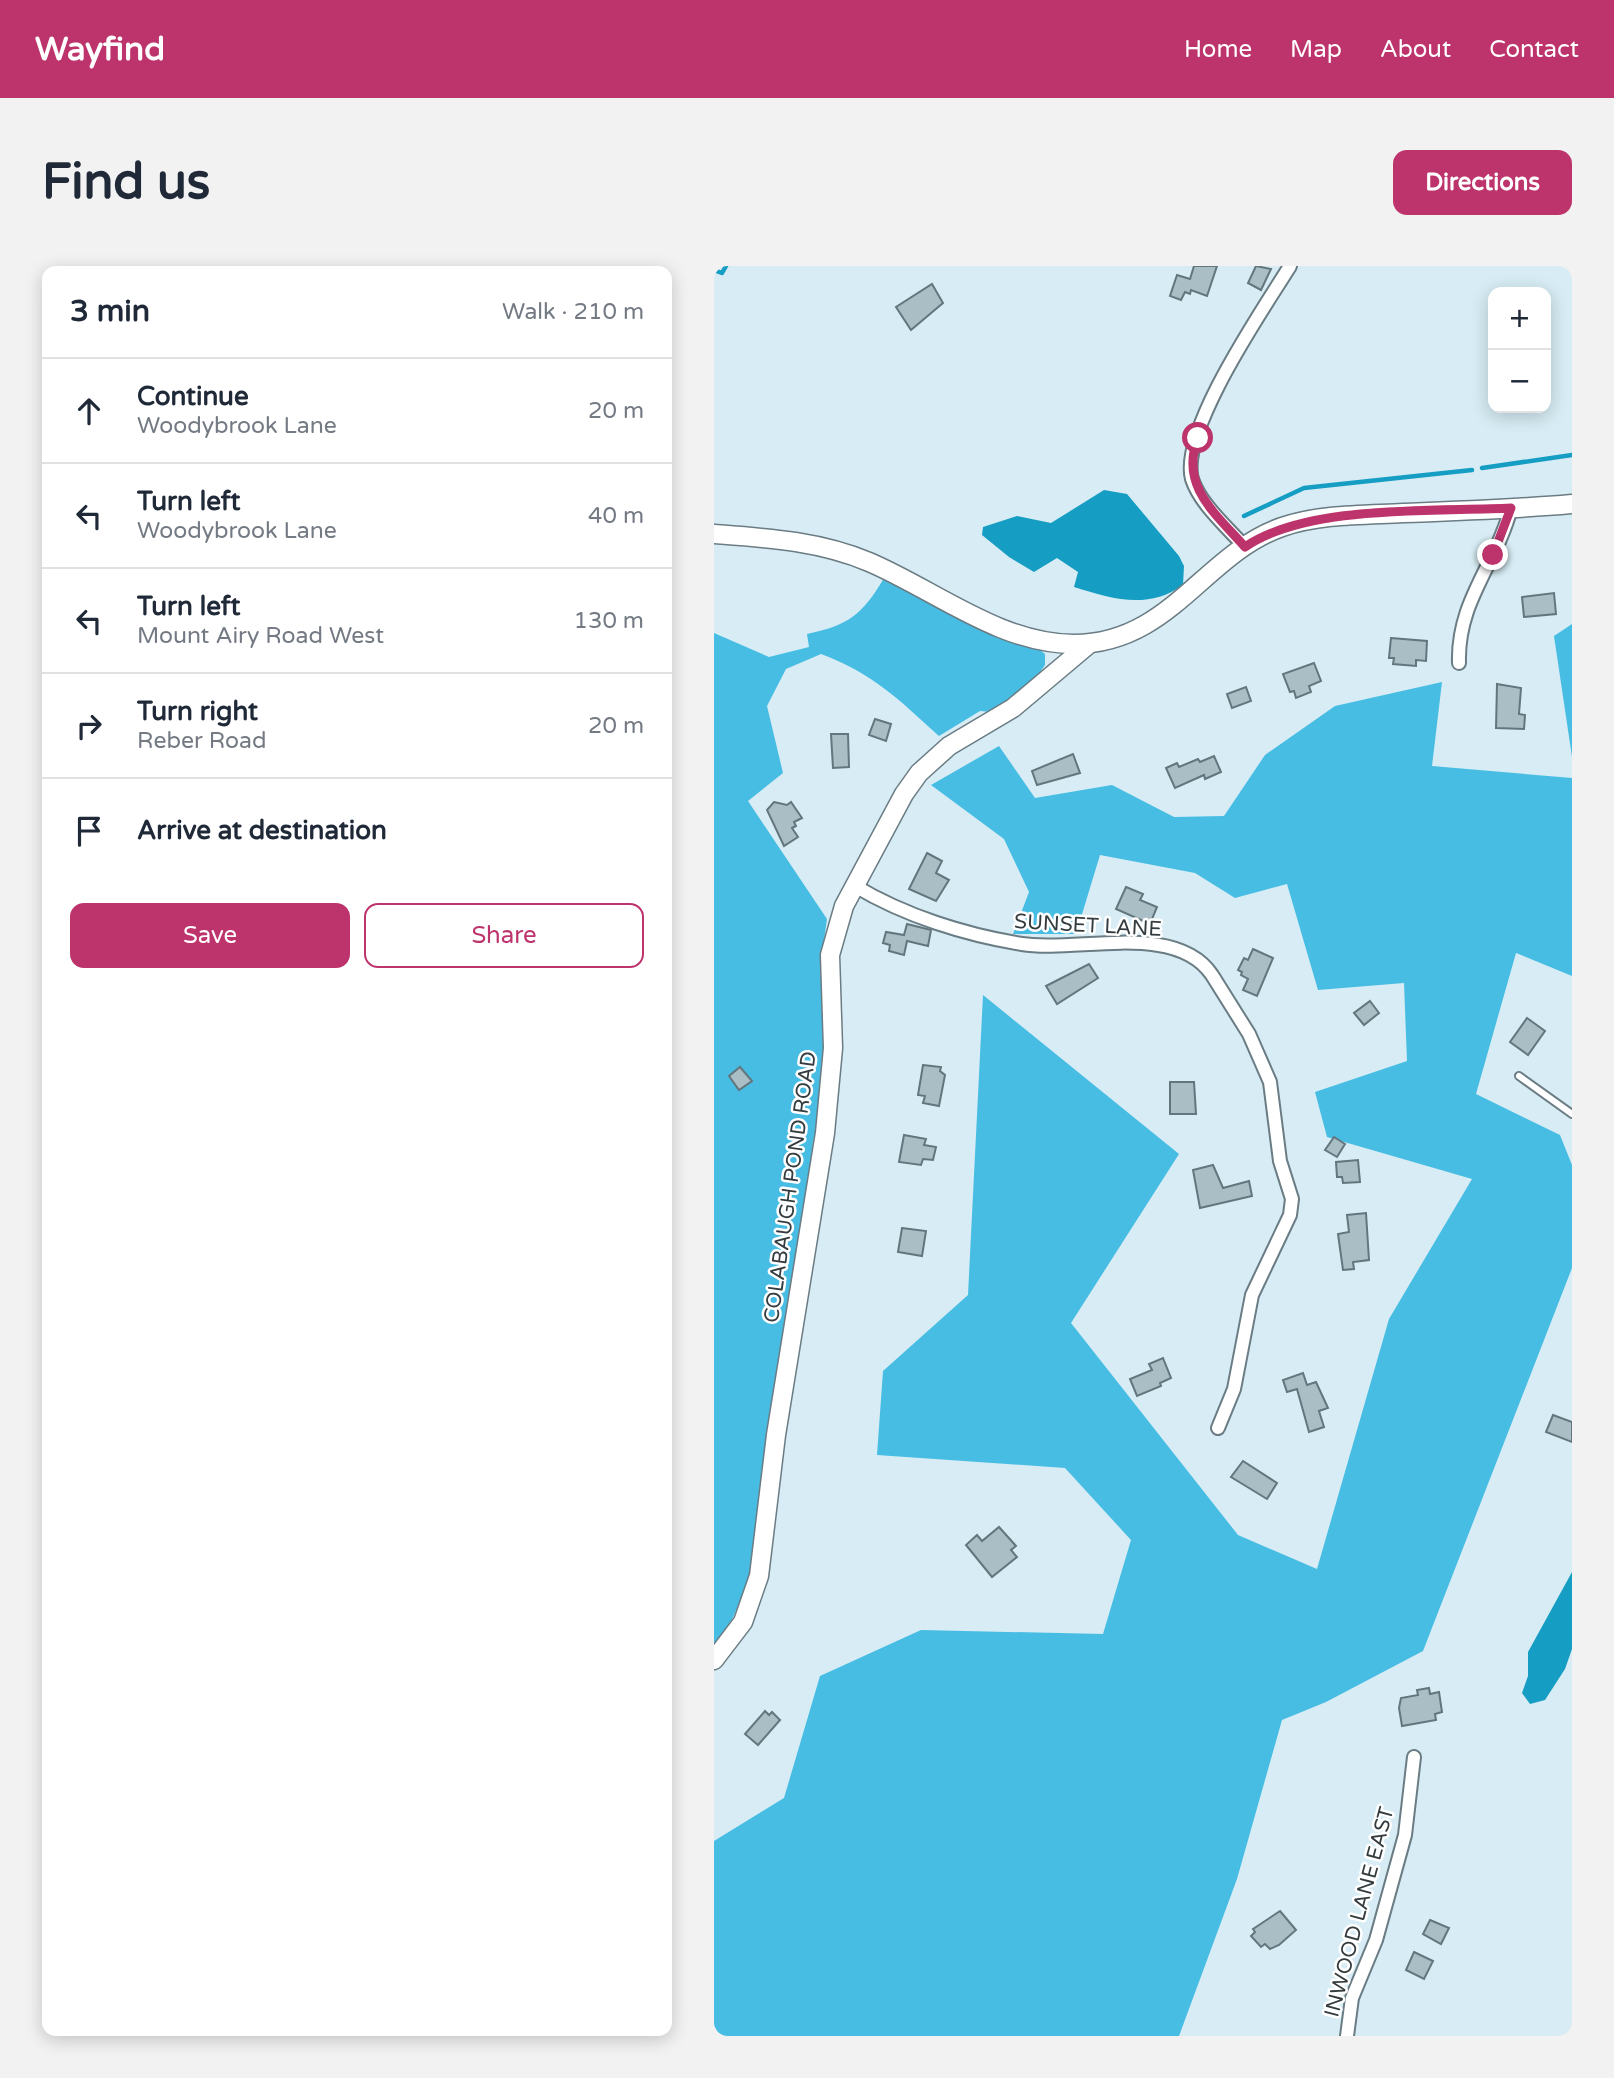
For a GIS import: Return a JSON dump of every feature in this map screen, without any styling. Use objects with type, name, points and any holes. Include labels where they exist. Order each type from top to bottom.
[{"type":"street","points":[[1245,547],[1206,503],[1192,478],[1193,449],[1221,378],[1290,266]]},
{"type":"street","points":[[714,534],[827,547],[870,562],[991,623],[1024,636],[1054,643],[1089,644],[1115,638],[1155,619],[1190,594],[1245,547],[1276,530],[1320,519],[1572,504]]},
{"type":"street","points":[[1460,663],[1459,642],[1469,601],[1506,529],[1511,508]]},
{"type":"street","name":"COLABAUGH POND ROAD","points":[[714,1660],[743,1622],[759,1576],[776,1435],[826,1119],[832,1048],[830,955],[836,929],[855,886],[904,794],[919,773],[949,746],[1013,708],[1089,644]]},
{"type":"street","name":"SUNSET LANE","points":[[855,886],[883,903],[997,938],[1035,946],[1154,945],[1188,954],[1207,967],[1249,1034],[1270,1082],[1280,1161],[1292,1199],[1290,1215],[1252,1294],[1234,1388],[1218,1428]]},
{"type":"street","name":"INWOOD LANE EAST","points":[[1347,2036],[1352,1998],[1377,1941],[1405,1835],[1414,1757]]},
{"type":"lane","points":[[1520,1076],[1572,1114]]},
{"type":"shaded area","points":[[1104,490],[1127,494],[1179,556],[1184,566],[1183,585],[1157,598],[1143,600],[1102,595],[1074,587],[1078,572],[1057,558],[1034,572],[1009,557],[982,535],[983,527],[1017,516],[1051,523]]},
{"type":"shaded area","points":[[884,578],[1035,646],[1045,654],[1045,665],[1035,679],[991,712],[980,711],[939,736],[871,679],[821,654],[786,669],[767,706],[783,773],[748,801],[827,919],[820,969],[825,1016],[819,1118],[813,1141],[800,1257],[773,1391],[753,1572],[726,1633],[714,1646],[714,633],[769,657],[809,647],[807,634],[834,627],[853,616],[869,601]]},
{"type":"shaded area","points":[[1572,624],[1572,757],[1554,636]]},
{"type":"shaded area","points":[[1442,682],[1432,766],[1572,778],[1572,976],[1516,953],[1476,1094],[1560,1135],[1572,1165],[1572,1268],[1423,1651],[1326,1702],[1282,1720],[1237,1879],[1179,2036],[714,2036],[714,1841],[784,1798],[820,1676],[921,1630],[1103,1634],[1131,1540],[1065,1468],[877,1455],[883,1371],[968,1295],[983,995],[1179,1154],[1071,1323],[1238,1535],[1317,1569],[1389,1319],[1472,1179],[1327,1137],[1315,1092],[1407,1061],[1404,983],[1318,990],[1287,884],[1235,898],[1195,873],[1100,855],[1076,934],[1013,934],[1029,892],[1004,839],[931,785],[999,746],[1035,798],[1112,785],[1174,817],[1224,816],[1265,755],[1335,706]]},
{"type":"shaded area","points":[[1572,1572],[1572,1649],[1565,1669],[1545,1700],[1530,1704],[1522,1693],[1528,1676],[1528,1652]]},
{"type":"building","points":[[1194,266],[1217,266],[1207,296],[1191,290],[1190,294],[1185,292],[1181,300],[1170,296],[1177,275],[1190,279]]},
{"type":"building","points":[[1256,266],[1271,269],[1261,290],[1248,283]]},
{"type":"building","points":[[932,284],[943,303],[911,330],[896,307]]},
{"type":"building","points":[[1554,593],[1556,614],[1524,617],[1522,597]]},
{"type":"building","points":[[1391,638],[1427,641],[1426,661],[1416,660],[1416,666],[1393,664],[1394,658],[1389,658]]},
{"type":"building","points":[[1314,663],[1321,681],[1309,686],[1311,692],[1296,698],[1294,691],[1290,692],[1283,674]]},
{"type":"building","points":[[1497,684],[1521,688],[1519,714],[1525,715],[1524,729],[1496,728]]},
{"type":"building","points":[[1246,687],[1251,701],[1232,708],[1227,694]]},
{"type":"building","points":[[875,719],[891,724],[886,741],[869,735]]},
{"type":"building","points":[[831,734],[848,734],[849,767],[833,768]]},
{"type":"building","points":[[1073,754],[1080,773],[1037,785],[1032,771]]},
{"type":"building","points":[[1214,756],[1221,772],[1205,779],[1204,775],[1175,788],[1166,768],[1177,763],[1179,767],[1198,759],[1200,762]]},
{"type":"building","points":[[774,802],[787,805],[791,802],[802,818],[794,822],[796,826],[792,828],[798,837],[784,846],[767,810]]},
{"type":"building","points":[[927,853],[942,861],[936,873],[949,880],[936,901],[909,889]]},
{"type":"building","points":[[1126,887],[1143,894],[1140,900],[1157,907],[1150,924],[1116,909]]},
{"type":"building","points":[[907,924],[931,930],[928,946],[907,941],[904,955],[889,951],[890,945],[883,943],[886,932],[904,935]]},
{"type":"building","points":[[1253,949],[1273,958],[1257,996],[1243,990],[1248,979],[1238,970],[1244,958],[1248,960]]},
{"type":"building","points":[[1089,964],[1098,978],[1057,1004],[1046,986]]},
{"type":"building","points":[[1370,1001],[1379,1013],[1364,1025],[1354,1013]]},
{"type":"building","points":[[1527,1018],[1545,1031],[1528,1055],[1510,1042]]},
{"type":"building","points":[[923,1065],[941,1067],[940,1071],[945,1075],[939,1106],[923,1103],[925,1096],[918,1095]]},
{"type":"building","points":[[740,1067],[752,1081],[739,1090],[729,1076]]},
{"type":"building","points":[[1170,1082],[1194,1082],[1196,1114],[1170,1114]]},
{"type":"building","points":[[904,1135],[926,1139],[924,1145],[936,1147],[933,1160],[923,1159],[921,1165],[899,1162]]},
{"type":"building","points":[[1334,1137],[1345,1144],[1337,1157],[1325,1150]]},
{"type":"building","points":[[1358,1160],[1360,1182],[1343,1183],[1342,1177],[1337,1177],[1336,1162]]},
{"type":"building","points":[[1213,1165],[1223,1188],[1249,1181],[1252,1196],[1200,1208],[1193,1170]]},
{"type":"building","points":[[1366,1213],[1369,1260],[1353,1262],[1354,1269],[1343,1270],[1338,1234],[1349,1232],[1347,1215]]},
{"type":"building","points":[[902,1228],[926,1231],[922,1256],[898,1252]]},
{"type":"building","points":[[1163,1358],[1171,1378],[1160,1383],[1161,1386],[1137,1396],[1130,1379],[1152,1370],[1149,1364]]},
{"type":"building","points":[[1303,1373],[1307,1385],[1316,1382],[1328,1408],[1319,1411],[1324,1427],[1309,1432],[1297,1389],[1287,1392],[1283,1380]]},
{"type":"building","points":[[1553,1415],[1572,1422],[1572,1442],[1546,1432]]},
{"type":"building","points":[[1243,1461],[1277,1483],[1267,1499],[1231,1477]]},
{"type":"building","points":[[999,1527],[1016,1546],[1011,1550],[1017,1557],[992,1577],[966,1545],[977,1535],[982,1541]]},
{"type":"building","points":[[1429,1688],[1430,1694],[1439,1692],[1442,1712],[1435,1714],[1436,1720],[1402,1726],[1399,1708],[1401,1698],[1418,1695],[1417,1690]]},
{"type":"building","points":[[765,1711],[769,1715],[772,1712],[780,1720],[758,1745],[745,1734]]},
{"type":"building","points":[[1280,1911],[1296,1930],[1279,1945],[1270,1949],[1265,1944],[1261,1947],[1251,1936],[1255,1932],[1253,1929]]},
{"type":"building","points":[[1430,1920],[1449,1928],[1441,1944],[1423,1934]]},
{"type":"building","points":[[1414,1952],[1433,1961],[1424,1979],[1406,1970]]},
{"type":"waterway","points":[[714,270],[722,273],[726,266]]},
{"type":"waterway","points":[[1482,468],[1572,455]]},
{"type":"waterway","points":[[1244,516],[1304,488],[1472,470]]},
{"type":"route","points":[[1198,438],[1193,449],[1192,478],[1206,503],[1245,547],[1286,526],[1320,519],[1511,508],[1506,529],[1493,555]]}]
